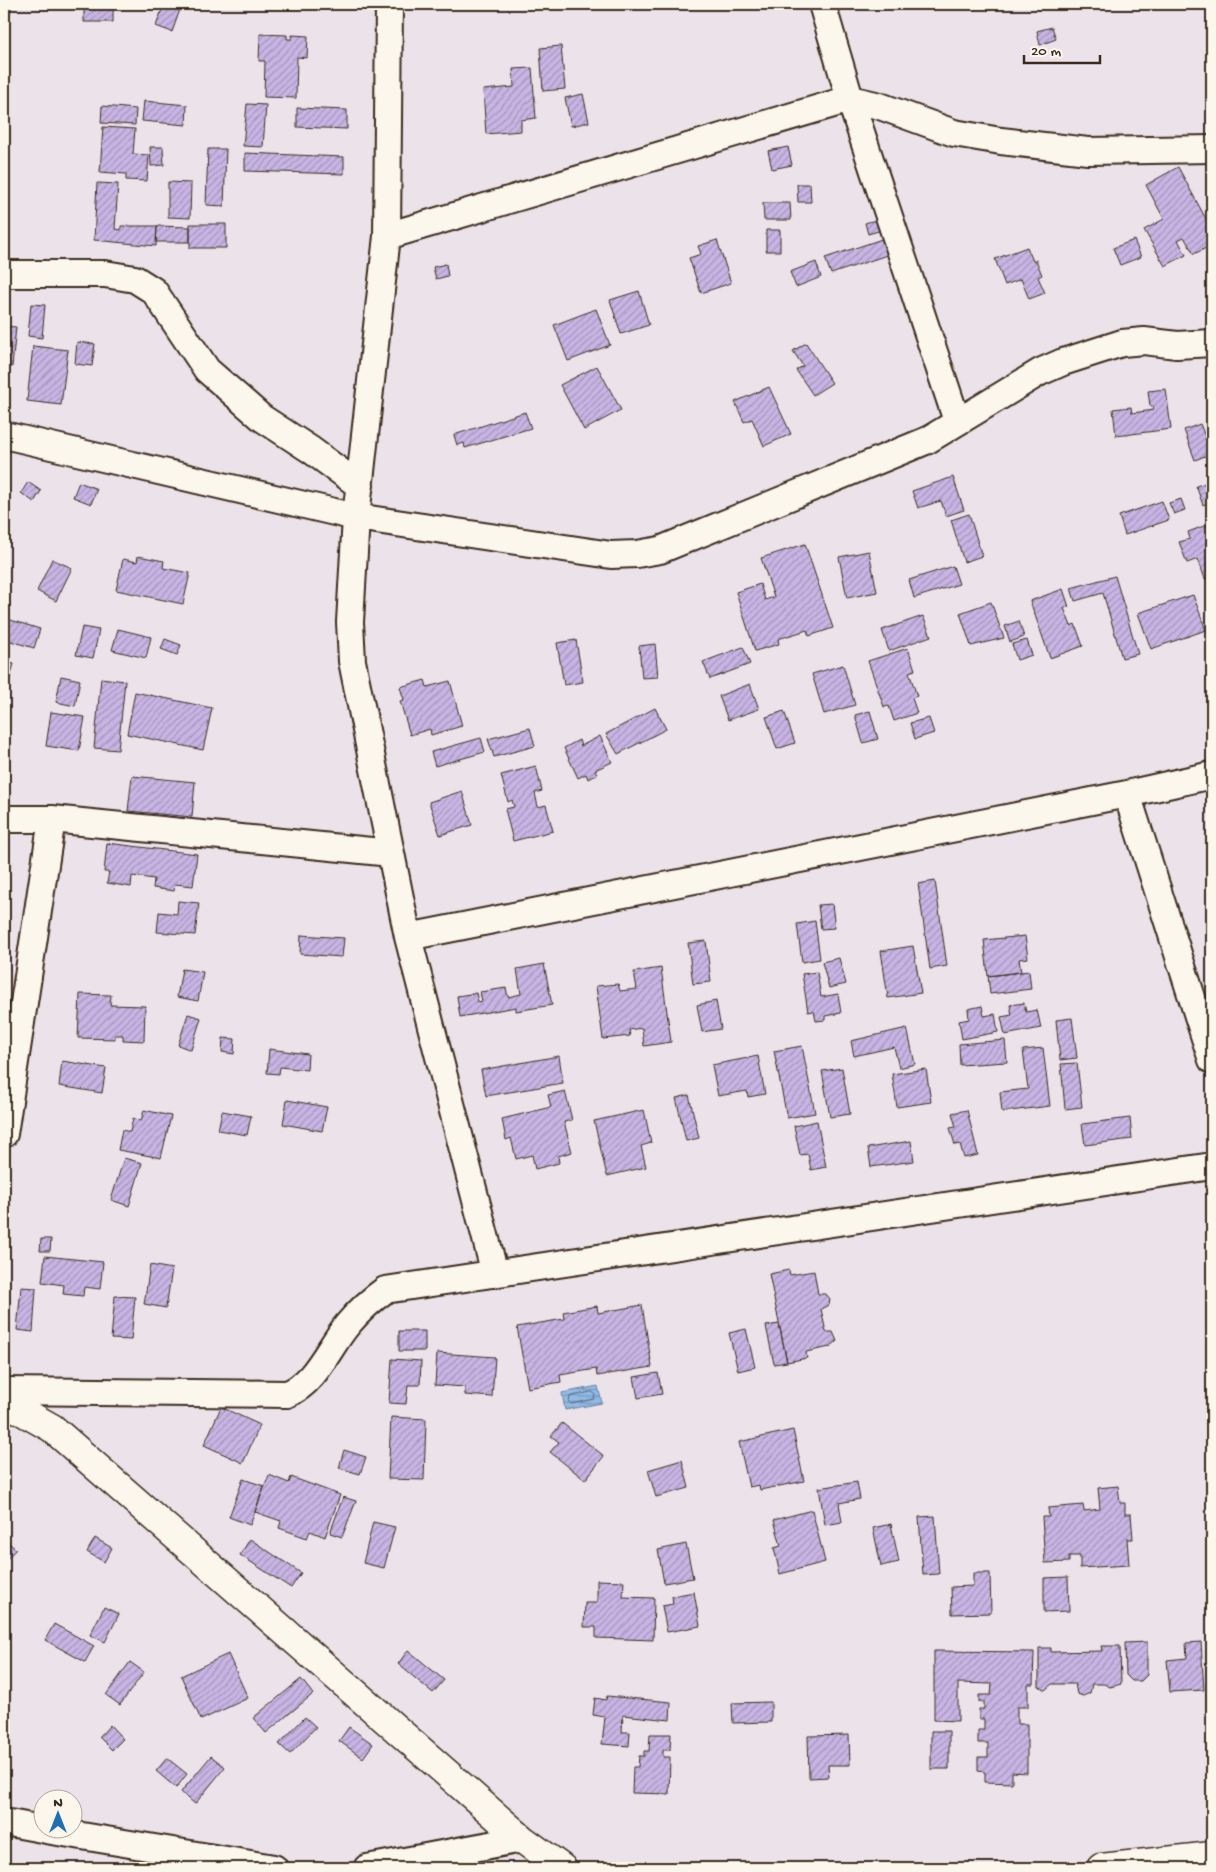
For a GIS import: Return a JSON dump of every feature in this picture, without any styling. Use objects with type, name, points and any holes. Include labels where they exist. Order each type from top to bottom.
[{"type":"street","points":[[389,4],[387,236],[356,516],[350,622],[352,661],[408,937],[495,1274]]},
{"type":"street","points":[[822,4],[850,98],[957,421]]},
{"type":"street","points":[[387,236],[850,98],[880,106],[954,132],[1001,141],[1088,151],[1212,149]]},
{"type":"street","points":[[4,274],[105,274],[136,279],[154,291],[206,370],[262,418],[311,450],[360,486]]},
{"type":"street","points":[[4,436],[356,516],[611,555],[637,554],[660,550],[919,444],[1040,372],[1092,352],[1122,343],[1144,341],[1177,345],[1212,343]]},
{"type":"street","points":[[408,937],[1127,794],[1212,775]]},
{"type":"street","points":[[1127,794],[1212,1060]]},
{"type":"street","points":[[4,819],[52,819],[391,853]]},
{"type":"street","points":[[4,1134],[52,819]]},
{"type":"street","points":[[4,1391],[287,1394],[306,1382],[347,1324],[369,1302],[385,1290],[1212,1166]]},
{"type":"street","points":[[4,1401],[52,1428],[522,1839],[562,1868]]},
{"type":"street","points":[[4,1822],[32,1827]]},
{"type":"street","points":[[82,1839],[169,1860],[274,1868]]},
{"type":"street","points":[[367,1868],[522,1839]]},
{"type":"street","points":[[1101,1868],[1212,1856]]},
{"type":"water","points":[[598,1386],[602,1403],[565,1410],[562,1393]]},
{"type":"building","points":[[4,4],[12,4],[4,42]]},
{"type":"building","points":[[84,4],[113,4],[113,22],[84,22]]},
{"type":"building","points":[[164,4],[182,4],[172,32],[156,26]]},
{"type":"building","points":[[1052,27],[1056,39],[1040,45],[1037,31]]},
{"type":"building","points":[[260,34],[287,35],[287,39],[292,39],[292,35],[308,36],[307,58],[297,57],[296,98],[264,97],[265,61],[259,61]]},
{"type":"building","points":[[561,46],[565,89],[543,91],[540,48]]},
{"type":"building","points":[[532,68],[536,118],[521,120],[521,131],[486,134],[483,90],[514,87],[513,69]]},
{"type":"building","points":[[583,94],[589,122],[571,126],[565,98]]},
{"type":"building","points":[[144,101],[187,105],[186,125],[142,121]]},
{"type":"building","points":[[247,104],[266,105],[263,147],[243,146]]},
{"type":"building","points":[[102,106],[136,109],[135,125],[101,123]]},
{"type":"building","points":[[297,108],[347,110],[347,129],[297,127]]},
{"type":"building","points":[[103,127],[135,129],[133,154],[149,155],[147,181],[126,180],[126,174],[100,172]]},
{"type":"building","points":[[150,147],[163,147],[164,165],[151,166]]},
{"type":"building","points":[[788,147],[792,165],[772,169],[768,151]]},
{"type":"building","points":[[208,149],[226,149],[224,206],[206,205]]},
{"type":"building","points":[[245,153],[344,157],[344,174],[245,171]]},
{"type":"building","points":[[1178,167],[1212,230],[1212,245],[1194,254],[1184,237],[1178,240],[1186,255],[1165,266],[1144,230],[1164,219],[1146,185]]},
{"type":"building","points":[[168,182],[191,183],[190,218],[168,217]]},
{"type":"building","points":[[97,183],[118,184],[115,229],[121,230],[121,226],[157,226],[156,246],[94,240]]},
{"type":"building","points":[[797,184],[810,184],[811,202],[798,202]]},
{"type":"building","points":[[763,203],[790,203],[791,220],[764,220]]},
{"type":"building","points":[[879,219],[882,230],[868,234],[865,223]]},
{"type":"building","points":[[190,224],[226,224],[226,248],[190,248]]},
{"type":"building","points":[[157,226],[190,227],[190,242],[156,242]]},
{"type":"building","points":[[766,230],[780,230],[780,251],[766,251]]},
{"type":"building","points":[[882,239],[887,255],[831,274],[825,258]]},
{"type":"building","points":[[717,240],[731,283],[701,293],[689,258],[701,254],[698,246]]},
{"type":"building","points":[[1134,240],[1141,257],[1120,265],[1113,248]]},
{"type":"building","points":[[1027,247],[1033,261],[1036,260],[1042,275],[1038,277],[1045,293],[1029,299],[1021,279],[1005,285],[995,259]]},
{"type":"building","points":[[816,262],[821,277],[796,287],[790,272]]},
{"type":"building","points":[[446,264],[448,276],[436,279],[433,267]]},
{"type":"building","points":[[639,291],[649,325],[621,334],[610,300]]},
{"type":"building","points":[[31,304],[45,305],[42,338],[28,336]]},
{"type":"building","points":[[596,309],[610,345],[568,361],[554,325]]},
{"type":"building","points":[[4,326],[16,327],[12,367],[4,367]]},
{"type":"building","points":[[77,342],[95,344],[92,366],[75,364]]},
{"type":"building","points":[[806,343],[832,383],[813,395],[796,370],[803,366],[793,351]]},
{"type":"building","points":[[33,346],[68,350],[61,405],[27,401]]},
{"type":"building","points":[[597,366],[621,410],[584,430],[560,385]]},
{"type":"building","points":[[769,387],[791,434],[764,446],[752,419],[744,422],[735,402]]},
{"type":"building","points":[[1166,389],[1171,429],[1116,436],[1113,409],[1131,407],[1132,413],[1154,410],[1153,406],[1150,406],[1148,391]]},
{"type":"building","points":[[525,412],[531,428],[465,448],[464,443],[457,445],[454,435]]},
{"type":"building","points":[[1200,424],[1212,453],[1195,460],[1184,430]]},
{"type":"building","points":[[953,477],[964,510],[946,516],[941,501],[918,508],[912,491]]},
{"type":"building","points":[[28,482],[41,491],[34,502],[21,493]]},
{"type":"building","points":[[79,482],[97,489],[91,504],[73,497]]},
{"type":"building","points":[[1209,482],[1212,491],[1212,501],[1203,505],[1196,486]]},
{"type":"building","points":[[1181,499],[1185,510],[1174,514],[1169,503]]},
{"type":"building","points":[[1162,501],[1169,520],[1125,535],[1119,516]]},
{"type":"building","points":[[969,514],[982,556],[964,562],[951,520]]},
{"type":"building","points":[[1212,523],[1212,576],[1205,579],[1198,559],[1187,563],[1179,542],[1190,539],[1188,532]]},
{"type":"building","points":[[805,544],[833,628],[809,636],[807,630],[778,639],[779,644],[755,651],[736,592],[760,584],[765,600],[774,597],[761,558]]},
{"type":"building","points":[[869,551],[877,592],[847,598],[839,557]]},
{"type":"building","points":[[138,556],[164,561],[163,568],[190,573],[183,604],[116,590],[123,559],[137,562]]},
{"type":"building","points":[[52,559],[72,568],[56,601],[37,591]]},
{"type":"building","points":[[953,566],[959,584],[914,598],[909,580]]},
{"type":"building","points":[[1115,576],[1138,654],[1122,658],[1103,593],[1075,601],[1071,588]]},
{"type":"building","points":[[1063,589],[1069,607],[1064,608],[1071,626],[1075,624],[1083,646],[1050,658],[1030,601]]},
{"type":"building","points":[[1193,595],[1206,630],[1151,649],[1138,613]]},
{"type":"building","points":[[991,602],[1004,638],[971,646],[960,613]]},
{"type":"building","points":[[923,616],[931,636],[889,651],[882,630]]},
{"type":"building","points":[[4,618],[40,629],[34,648],[4,639]]},
{"type":"building","points":[[1019,621],[1024,637],[1010,642],[1005,626]]},
{"type":"building","points":[[82,627],[99,630],[93,658],[76,655]]},
{"type":"building","points":[[118,629],[151,637],[146,658],[112,650]]},
{"type":"building","points":[[165,639],[181,645],[177,655],[161,649]]},
{"type":"building","points":[[576,640],[583,682],[564,685],[557,643]]},
{"type":"building","points":[[1027,640],[1032,655],[1017,660],[1012,644]]},
{"type":"building","points":[[655,644],[658,677],[642,678],[639,646]]},
{"type":"building","points":[[743,647],[750,664],[710,679],[703,662]]},
{"type":"building","points":[[908,648],[915,670],[909,672],[917,696],[912,698],[917,713],[894,721],[889,706],[884,707],[868,661]]},
{"type":"building","points":[[4,661],[14,664],[9,681],[4,679]]},
{"type":"building","points":[[843,665],[855,705],[824,714],[812,674]]},
{"type":"building","points":[[61,676],[80,680],[75,706],[56,702]]},
{"type":"building","points":[[101,678],[125,681],[118,750],[94,748]]},
{"type":"building","points":[[425,680],[427,687],[450,681],[462,726],[431,735],[430,729],[410,735],[400,701],[404,700],[400,687]]},
{"type":"building","points":[[750,684],[759,709],[728,720],[719,696]]},
{"type":"building","points":[[135,692],[212,708],[203,750],[127,734]]},
{"type":"building","points":[[655,708],[666,729],[618,754],[606,734]]},
{"type":"building","points":[[784,711],[795,743],[777,749],[766,717]]},
{"type":"building","points":[[870,711],[878,739],[863,743],[855,715]]},
{"type":"building","points":[[51,712],[85,717],[79,751],[46,746]]},
{"type":"building","points":[[929,718],[934,733],[915,739],[910,723]]},
{"type":"building","points":[[530,728],[535,746],[494,757],[488,739]]},
{"type":"building","points":[[600,736],[612,762],[595,770],[597,774],[588,779],[586,774],[578,778],[564,748],[579,740],[581,746]]},
{"type":"building","points":[[481,738],[485,752],[435,766],[431,752]]},
{"type":"building","points":[[536,766],[542,791],[535,793],[538,807],[546,805],[553,831],[513,841],[505,809],[514,807],[512,800],[508,802],[501,775]]},
{"type":"building","points":[[132,776],[195,782],[192,817],[128,811]]},
{"type":"building","points":[[462,791],[472,825],[440,835],[429,802]]},
{"type":"building","points":[[107,843],[197,854],[193,886],[175,884],[174,891],[153,888],[154,879],[132,876],[131,887],[107,883],[109,872],[104,872]]},
{"type":"building","points":[[935,881],[947,966],[930,969],[918,884]]},
{"type":"building","points":[[178,901],[199,903],[195,935],[157,932],[159,912],[177,914]]},
{"type":"building","points":[[832,904],[835,928],[821,929],[818,905]]},
{"type":"building","points":[[815,921],[820,959],[802,962],[797,924]]},
{"type":"building","points":[[301,935],[344,938],[342,957],[300,954]]},
{"type":"building","points":[[1025,936],[1028,958],[1019,959],[1021,972],[988,976],[984,940]]},
{"type":"building","points":[[706,941],[711,982],[693,984],[688,943]]},
{"type":"building","points":[[913,946],[921,993],[888,998],[881,951]]},
{"type":"building","points":[[839,958],[846,984],[829,988],[822,962]]},
{"type":"building","points":[[544,964],[552,1005],[516,1011],[516,1007],[460,1017],[457,996],[476,993],[478,1002],[482,1001],[480,992],[506,988],[508,997],[521,994],[517,969]]},
{"type":"building","points":[[661,968],[671,1042],[644,1046],[642,1028],[629,1030],[630,1036],[603,1039],[596,986],[618,984],[620,991],[637,989],[634,972]]},
{"type":"building","points":[[182,969],[203,972],[198,1001],[177,997]]},
{"type":"building","points":[[1029,971],[1031,989],[990,994],[988,976]]},
{"type":"building","points":[[817,972],[821,997],[838,994],[841,1013],[825,1016],[825,1020],[816,1021],[814,1011],[808,1012],[802,974]]},
{"type":"building","points":[[80,994],[111,995],[110,1005],[145,1006],[144,1041],[123,1040],[123,1035],[115,1035],[115,1039],[78,1038]]},
{"type":"building","points":[[716,1001],[721,1029],[702,1032],[697,1005]]},
{"type":"building","points":[[1024,1003],[1026,1012],[1037,1010],[1041,1028],[1005,1035],[1001,1017],[1012,1015],[1010,1005]]},
{"type":"building","points":[[982,1006],[984,1016],[995,1014],[998,1032],[962,1039],[959,1021],[969,1019],[968,1009]]},
{"type":"building","points":[[188,1014],[201,1018],[191,1050],[178,1045]]},
{"type":"building","points":[[1072,1018],[1077,1058],[1060,1060],[1056,1020]]},
{"type":"building","points":[[907,1028],[915,1064],[899,1068],[894,1047],[854,1056],[851,1041]]},
{"type":"building","points":[[223,1038],[235,1039],[234,1054],[222,1052]]},
{"type":"building","points":[[1005,1040],[1007,1062],[960,1065],[959,1044]]},
{"type":"building","points":[[802,1046],[815,1113],[787,1118],[774,1051]]},
{"type":"building","points":[[1043,1048],[1050,1106],[1002,1112],[1000,1092],[1028,1089],[1023,1050]]},
{"type":"building","points":[[269,1049],[308,1054],[307,1070],[280,1067],[279,1074],[267,1073]]},
{"type":"building","points":[[559,1056],[563,1083],[486,1096],[481,1070]]},
{"type":"building","points":[[758,1056],[765,1094],[748,1097],[747,1091],[718,1096],[712,1065]]},
{"type":"building","points":[[62,1061],[106,1068],[102,1093],[59,1086]]},
{"type":"building","points":[[1077,1063],[1082,1107],[1065,1109],[1061,1064]]},
{"type":"building","points":[[842,1068],[850,1114],[830,1117],[822,1071]]},
{"type":"building","points":[[926,1069],[931,1102],[897,1107],[892,1074]]},
{"type":"building","points":[[565,1091],[572,1120],[564,1122],[572,1152],[558,1156],[559,1163],[535,1169],[532,1155],[516,1159],[511,1138],[506,1140],[502,1119],[551,1107],[548,1095]]},
{"type":"building","points":[[689,1095],[699,1138],[686,1141],[676,1098]]},
{"type":"building","points":[[287,1100],[327,1107],[322,1131],[283,1124]]},
{"type":"building","points":[[144,1110],[171,1116],[161,1158],[118,1150],[122,1130],[130,1132],[133,1118],[141,1121]]},
{"type":"building","points":[[644,1110],[651,1143],[641,1146],[646,1167],[607,1176],[594,1121]]},
{"type":"building","points":[[967,1110],[978,1155],[964,1158],[960,1144],[955,1145],[950,1128],[956,1127],[952,1113]]},
{"type":"building","points":[[222,1111],[251,1116],[247,1135],[218,1130]]},
{"type":"building","points":[[1130,1118],[1132,1139],[1085,1145],[1082,1124]]},
{"type":"building","points":[[817,1121],[826,1167],[811,1170],[808,1154],[800,1155],[794,1126]]},
{"type":"building","points":[[911,1141],[914,1161],[871,1167],[868,1148]]},
{"type":"building","points":[[124,1158],[142,1163],[129,1206],[111,1200]]},
{"type":"building","points":[[41,1239],[51,1239],[50,1251],[40,1251]]},
{"type":"building","points":[[45,1256],[103,1262],[100,1289],[84,1287],[83,1296],[63,1294],[64,1285],[42,1282]]},
{"type":"building","points":[[150,1265],[172,1269],[166,1308],[144,1304]]},
{"type":"building","points":[[789,1270],[790,1275],[814,1271],[818,1294],[826,1294],[830,1299],[829,1305],[821,1309],[826,1332],[833,1332],[837,1341],[830,1347],[806,1352],[807,1358],[787,1362],[769,1274]]},
{"type":"building","points":[[21,1287],[36,1288],[33,1332],[17,1330]]},
{"type":"building","points":[[115,1296],[135,1297],[131,1340],[111,1339]]},
{"type":"building","points":[[642,1305],[652,1367],[597,1376],[596,1369],[560,1375],[561,1382],[528,1388],[517,1327],[564,1319],[563,1312],[597,1306],[598,1313]]},
{"type":"building","points":[[779,1324],[787,1362],[774,1364],[766,1326]]},
{"type":"building","points":[[746,1329],[755,1367],[738,1371],[729,1333]]},
{"type":"building","points":[[399,1331],[425,1331],[425,1351],[399,1351]]},
{"type":"building","points":[[437,1353],[495,1357],[492,1397],[465,1395],[465,1387],[435,1385]]},
{"type":"building","points":[[392,1359],[421,1361],[420,1385],[408,1385],[406,1404],[389,1403]]},
{"type":"building","points":[[658,1373],[662,1394],[638,1398],[634,1377]]},
{"type":"building","points":[[221,1407],[260,1425],[243,1463],[204,1445]]},
{"type":"building","points":[[391,1417],[426,1419],[424,1480],[388,1479]]},
{"type":"building","points":[[562,1423],[604,1456],[585,1480],[550,1452],[559,1442],[551,1436]]},
{"type":"building","points":[[793,1430],[804,1481],[760,1490],[759,1485],[749,1487],[739,1442]]},
{"type":"building","points":[[344,1450],[366,1457],[360,1474],[339,1468]]},
{"type":"building","points":[[682,1460],[689,1488],[656,1497],[648,1470]]},
{"type":"building","points":[[269,1475],[289,1483],[291,1477],[340,1495],[325,1537],[310,1531],[307,1538],[279,1528],[281,1521],[255,1512]]},
{"type":"building","points":[[243,1479],[264,1486],[250,1525],[229,1517]]},
{"type":"building","points":[[857,1482],[860,1499],[839,1503],[842,1522],[825,1525],[819,1488]]},
{"type":"building","points":[[1118,1486],[1120,1503],[1125,1503],[1125,1514],[1131,1514],[1133,1539],[1127,1539],[1129,1565],[1080,1568],[1080,1556],[1069,1556],[1069,1562],[1045,1563],[1042,1517],[1049,1517],[1048,1508],[1083,1505],[1084,1511],[1100,1509],[1098,1488]]},
{"type":"building","points":[[343,1497],[356,1501],[342,1537],[330,1533]]},
{"type":"building","points":[[812,1510],[825,1562],[780,1574],[774,1548],[781,1546],[774,1520]]},
{"type":"building","points":[[935,1516],[939,1574],[923,1575],[919,1517]]},
{"type":"building","points":[[373,1522],[395,1527],[384,1568],[363,1563]]},
{"type":"building","points":[[891,1524],[899,1562],[881,1566],[873,1528]]},
{"type":"building","points":[[95,1538],[112,1548],[104,1562],[87,1552]]},
{"type":"building","points":[[250,1539],[301,1573],[291,1588],[240,1555]]},
{"type":"building","points":[[5,1540],[16,1549],[5,1561],[4,1542]]},
{"type":"building","points":[[686,1544],[693,1578],[664,1583],[658,1550]]},
{"type":"building","points":[[973,1573],[990,1573],[991,1613],[952,1614],[951,1587],[973,1586]]},
{"type":"building","points":[[1068,1577],[1069,1611],[1044,1612],[1044,1578]]},
{"type":"building","points":[[597,1580],[624,1581],[623,1597],[654,1598],[653,1640],[596,1638],[596,1627],[584,1627],[585,1603],[597,1603]]},
{"type":"building","points":[[694,1592],[700,1626],[667,1632],[662,1606],[673,1604],[672,1596]]},
{"type":"building","points":[[104,1607],[119,1614],[105,1642],[90,1635]]},
{"type":"building","points":[[54,1624],[94,1646],[85,1662],[45,1640]]},
{"type":"building","points":[[1147,1642],[1147,1675],[1141,1681],[1132,1681],[1126,1675],[1125,1643]]},
{"type":"building","points":[[1201,1642],[1204,1690],[1170,1692],[1167,1660],[1187,1658],[1186,1643]]},
{"type":"building","points":[[1101,1646],[1120,1646],[1121,1684],[1110,1687],[1104,1684],[1092,1684],[1090,1693],[1083,1696],[1077,1694],[1075,1684],[1052,1684],[1045,1690],[1039,1686],[1039,1648],[1051,1648],[1051,1652],[1102,1651]]},
{"type":"building","points":[[408,1650],[444,1680],[433,1693],[398,1664]]},
{"type":"building","points":[[934,1651],[1034,1652],[1033,1684],[1028,1684],[1028,1707],[1017,1707],[1017,1724],[1027,1724],[1027,1773],[1012,1772],[1012,1783],[985,1782],[985,1772],[978,1771],[978,1757],[988,1757],[988,1743],[978,1743],[978,1730],[984,1730],[984,1719],[979,1719],[979,1709],[984,1709],[984,1702],[979,1702],[979,1695],[991,1695],[992,1684],[958,1683],[958,1721],[934,1720]]},
{"type":"building","points":[[228,1654],[248,1698],[201,1720],[181,1676]]},
{"type":"building","points":[[130,1662],[144,1672],[120,1705],[106,1695]]},
{"type":"building","points":[[301,1679],[313,1694],[266,1733],[253,1718]]},
{"type":"building","points":[[607,1696],[671,1702],[670,1720],[623,1715],[622,1732],[630,1732],[629,1746],[602,1744],[605,1717],[593,1715],[595,1698],[606,1700]]},
{"type":"building","points":[[771,1702],[771,1722],[733,1723],[732,1703]]},
{"type":"building","points":[[305,1717],[316,1727],[290,1754],[279,1744]]},
{"type":"building","points":[[110,1725],[123,1739],[112,1750],[99,1737]]},
{"type":"building","points":[[349,1727],[373,1744],[363,1758],[339,1741]]},
{"type":"building","points":[[931,1731],[949,1731],[949,1769],[931,1769]]},
{"type":"building","points":[[650,1734],[671,1734],[670,1750],[663,1750],[663,1757],[670,1757],[669,1794],[632,1793],[633,1767],[638,1767],[639,1756],[644,1756],[644,1751],[649,1751]]},
{"type":"building","points":[[849,1735],[850,1765],[828,1765],[829,1777],[809,1778],[808,1736]]},
{"type":"building","points":[[211,1756],[225,1767],[195,1804],[181,1792]]},
{"type":"building","points":[[167,1758],[187,1774],[176,1788],[156,1771]]}]
